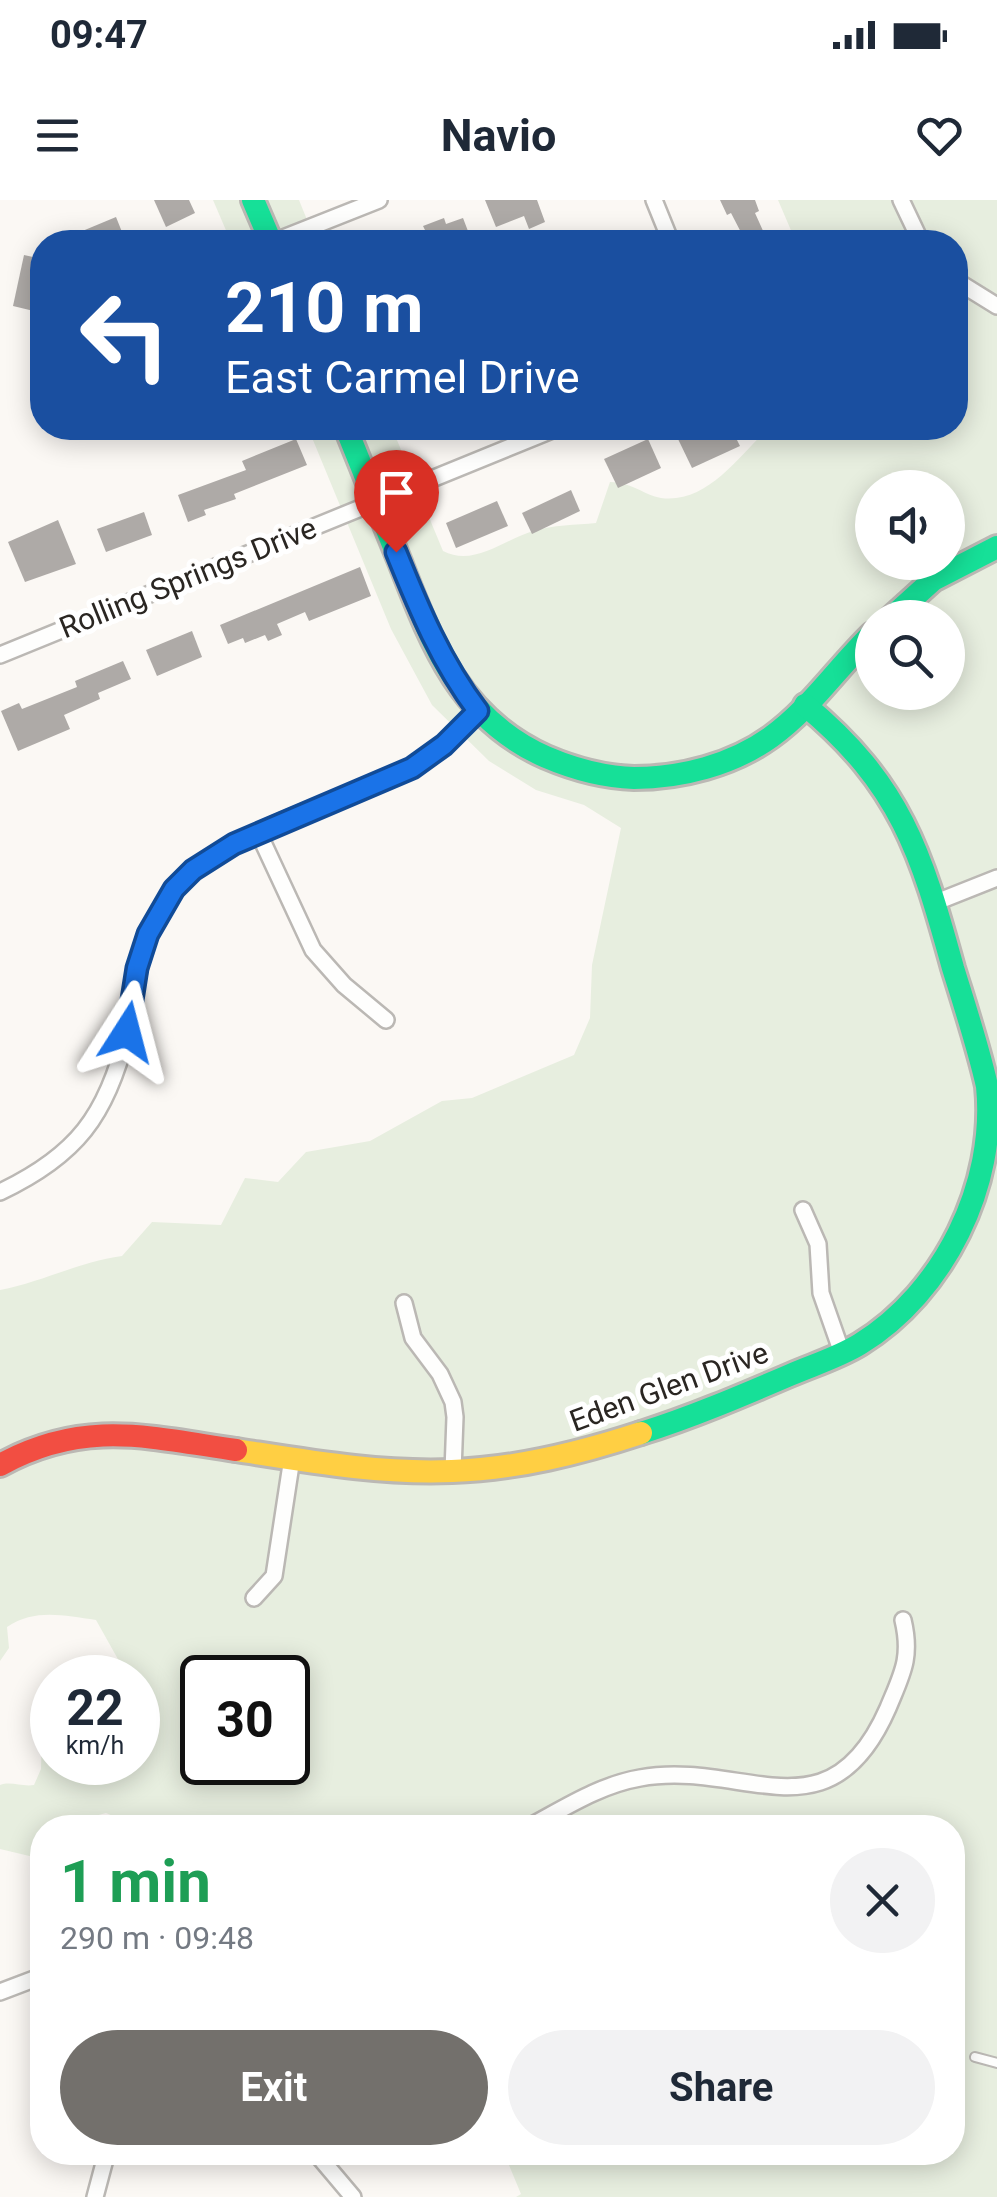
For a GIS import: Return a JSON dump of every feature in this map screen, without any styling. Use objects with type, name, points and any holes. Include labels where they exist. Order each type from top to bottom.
[{"type":"street","points":[[253,200],[267,230]]},
{"type":"street","points":[[303,230],[379,200]]},
{"type":"street","points":[[654,200],[666,230]]},
{"type":"street","points":[[901,200],[915,230]]},
{"type":"street","points":[[968,288],[997,306]]},
{"type":"street","points":[[351,440],[424,623],[450,672],[478,711],[505,734],[550,759],[595,774],[638,779],[697,770],[753,748],[805,705],[855,652]]},
{"type":"street","name":"Rolling Springs Drive","points":[[0,656],[528,440]]},
{"type":"street","points":[[910,600],[932,580],[997,547]]},
{"type":"street","name":"Eden Glen Drive","points":[[0,1465],[71,1437],[119,1434],[393,1470],[453,1471],[573,1455],[636,1437],[880,1334],[918,1294],[963,1226],[984,1182],[991,1139],[988,1088],[934,903],[904,824],[881,782],[850,743],[805,705]]},
{"type":"street","points":[[0,1192],[40,1174],[75,1144],[100,1110],[127,1032],[137,968],[148,934],[174,889],[206,860],[412,768],[444,745],[478,711]]},
{"type":"street","points":[[259,834],[313,950],[344,985],[386,1020]]},
{"type":"street","points":[[934,903],[997,878]]},
{"type":"street","points":[[803,1210],[818,1244],[821,1292],[842,1353]]},
{"type":"street","points":[[404,1304],[414,1338],[440,1374],[453,1402],[453,1471]]},
{"type":"street","points":[[254,1598],[274,1576],[292,1458]]},
{"type":"street","points":[[552,1815],[598,1791],[640,1778],[686,1775],[784,1788],[810,1785],[838,1775],[867,1749],[908,1662],[904,1620]]},
{"type":"street","points":[[0,1992],[30,1981]]},
{"type":"street","points":[[96,2197],[103,2165]]},
{"type":"street","points":[[326,2165],[353,2197]]},
{"type":"lane","points":[[975,2057],[997,2063]]},
{"type":"green space","points":[[213,200],[299,200],[311,230],[226,230]]},
{"type":"green space","points":[[778,200],[997,200],[997,2197],[516,2197],[521,2194],[509,2165],[965,2165],[965,1815],[30,1815],[30,1856],[0,1849],[0,1785],[160,1785],[160,1655],[116,1655],[96,1620],[39,1615],[7,1627],[9,1648],[0,1661],[0,1290],[122,1256],[152,1222],[221,1225],[245,1178],[278,1182],[306,1152],[370,1141],[442,1101],[472,1098],[574,1055],[590,1018],[592,965],[621,828],[584,805],[536,790],[489,761],[432,705],[391,629],[313,440],[397,440],[443,551],[455,555],[477,554],[541,529],[596,523],[610,482],[661,498],[678,498],[708,486],[757,440],[968,440],[968,230],[791,230]]},
{"type":"building","points":[[154,200],[189,200],[195,213],[166,227]]},
{"type":"building","points":[[485,200],[537,200],[545,222],[529,229],[524,216],[496,227]]},
{"type":"building","points":[[720,200],[755,200],[759,211],[755,213],[763,230],[740,230],[731,213],[727,215]]},
{"type":"building","points":[[116,217],[121,230],[85,230]]},
{"type":"building","points":[[444,218],[446,224],[463,218],[468,230],[425,230],[423,226]]},
{"type":"building","points":[[24,255],[30,256],[30,310],[13,306]]},
{"type":"building","points":[[296,440],[307,465],[234,494],[236,499],[204,510],[206,515],[188,522],[178,495],[246,470],[242,461]]},
{"type":"building","points":[[648,440],[661,468],[618,488],[604,459]]},
{"type":"building","points":[[678,440],[737,440],[740,446],[692,468]]},
{"type":"building","points":[[571,490],[580,511],[532,534],[522,513]]},
{"type":"building","points":[[497,501],[508,526],[456,548],[446,523]]},
{"type":"building","points":[[144,512],[152,535],[106,552],[97,529]]},
{"type":"building","points":[[58,520],[76,564],[25,582],[8,542]]},
{"type":"building","points":[[360,567],[371,596],[309,621],[305,612],[277,624],[282,635],[268,641],[265,635],[245,643],[243,638],[228,644],[220,625]]},
{"type":"building","points":[[192,631],[202,657],[157,676],[146,650]]},
{"type":"building","points":[[123,661],[131,679],[98,693],[100,699],[64,715],[70,729],[18,751],[1,711],[19,703],[22,709],[77,687],[75,681]]},
{"type":"traffic: fast","points":[[253,200],[266,230]]},
{"type":"traffic: fast","points":[[351,440],[424,622],[453,676],[491,722],[546,757],[578,769],[634,778],[670,776],[723,762],[756,747],[785,726],[855,653]]},
{"type":"traffic: fast","points":[[911,600],[933,580],[997,547]]},
{"type":"traffic: fast","points":[[641,1433],[835,1357],[890,1322],[940,1266],[959,1233],[983,1161],[987,1086],[917,855],[886,793],[838,735],[805,705]]},
{"type":"traffic: slow","points":[[236,1450],[370,1469],[452,1471],[548,1459],[641,1433]]},
{"type":"traffic: jam","points":[[0,1465],[60,1441],[116,1435],[236,1450]]},
{"type":"route","points":[[127,1032],[137,968],[148,934],[174,889],[193,870],[234,844],[412,768],[444,745],[478,711],[450,672],[424,623],[396,552]]}]
